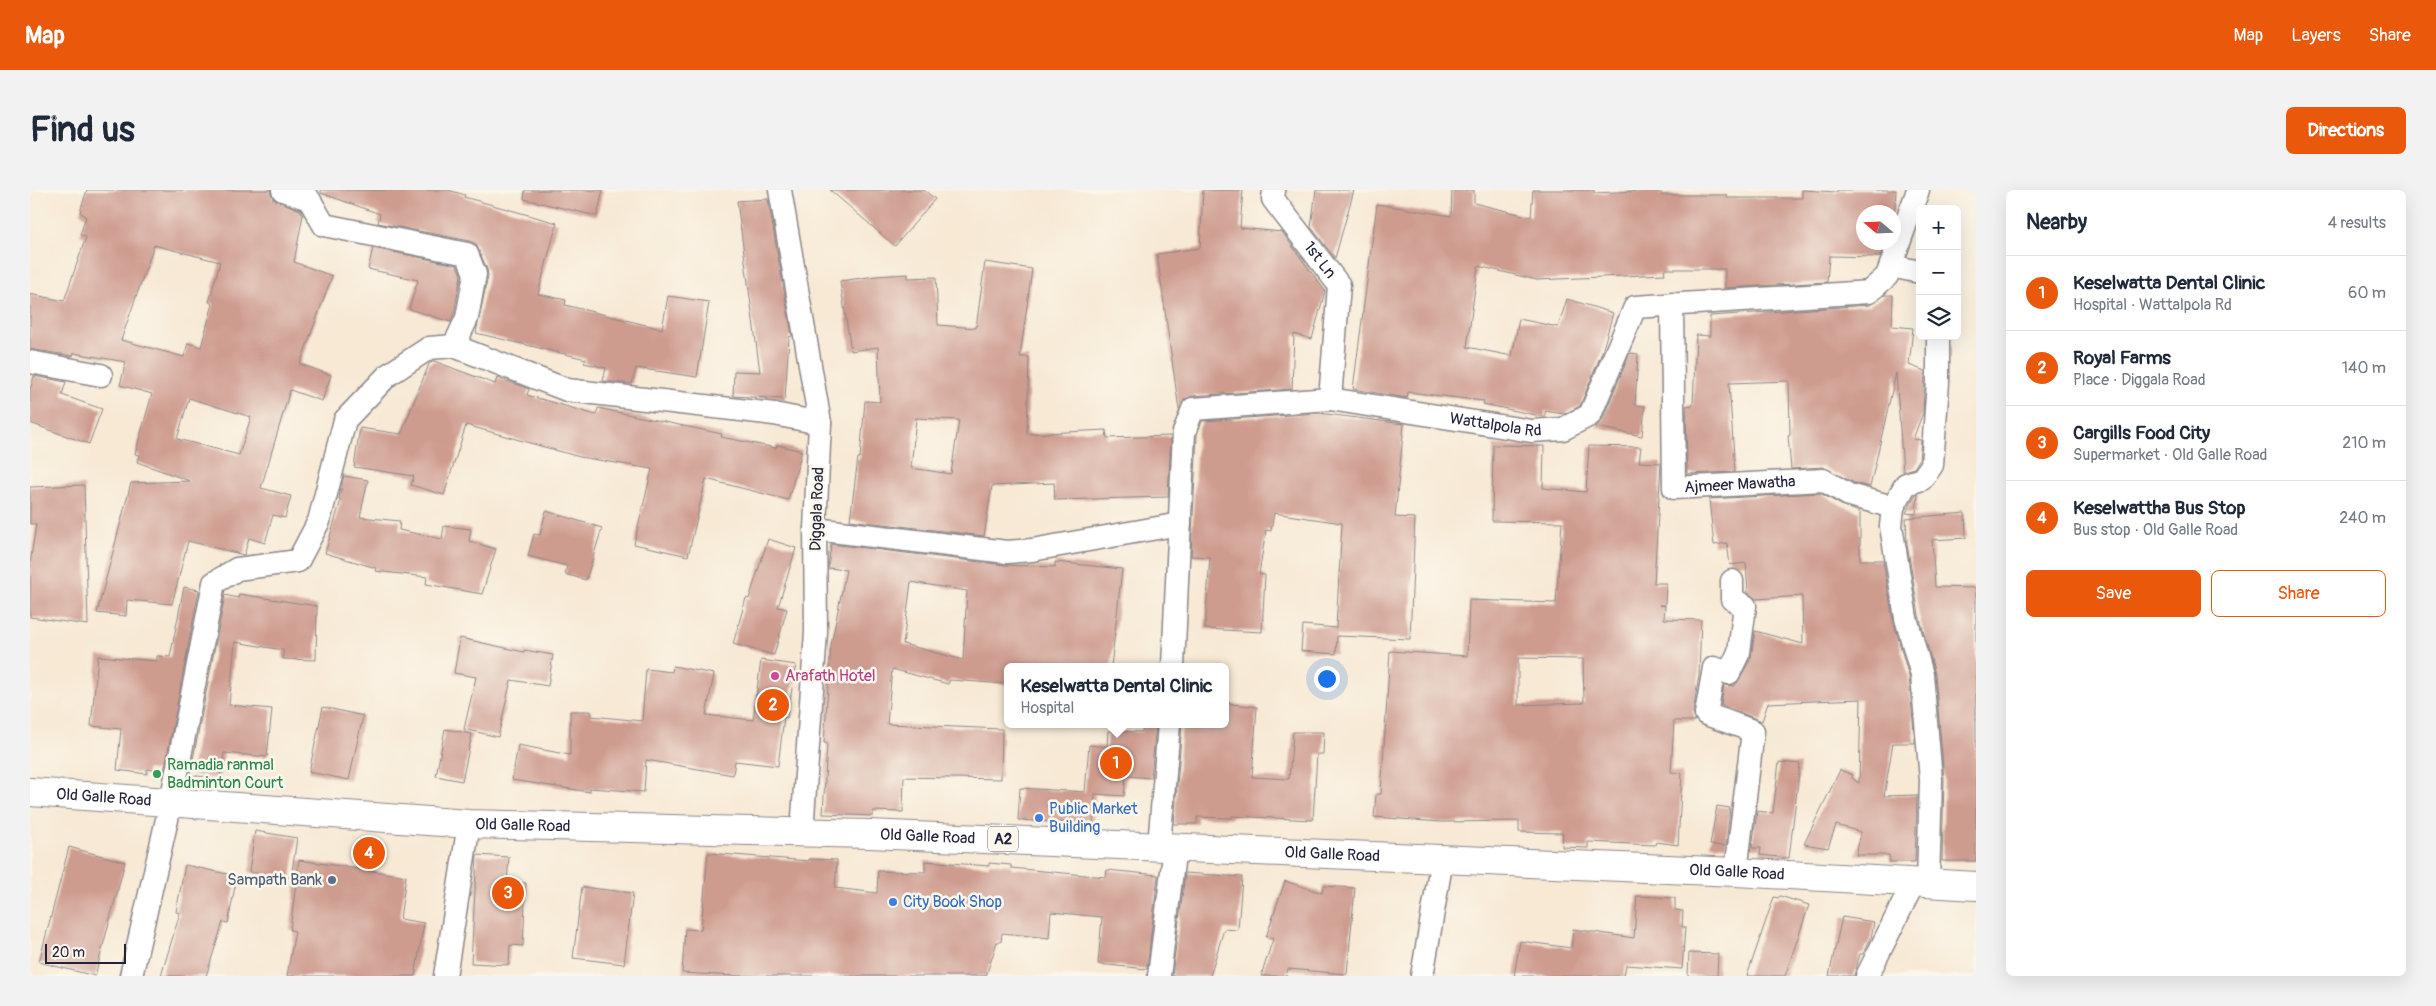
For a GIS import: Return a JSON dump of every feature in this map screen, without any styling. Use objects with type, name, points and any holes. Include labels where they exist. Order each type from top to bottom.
[{"type":"highway","name":"Old Galle Road","points":[[30,792],[469,824],[802,831],[1167,846],[1736,872],[1976,886]]},
{"type":"street","points":[[283,190],[309,199],[324,225],[468,254],[475,274],[467,318],[454,346]]},
{"type":"street","name":"Diggala Road","points":[[780,190],[820,423],[815,528],[816,632],[802,831]]},
{"type":"street","name":"1st Ln","points":[[1274,190],[1273,199],[1339,285],[1330,399]]},
{"type":"street","name":"Wattalpola Rd","points":[[1174,663],[1184,432],[1193,410],[1330,399],[1532,431],[1563,429],[1590,415],[1635,307],[1869,292],[1887,276],[1918,190]]},
{"type":"street","points":[[1891,266],[1916,271]]},
{"type":"street","name":"Ajmeer Mawatha","points":[[1672,304],[1674,488],[1823,480],[1848,495],[1893,507]]},
{"type":"street","points":[[1867,976],[1921,883],[1931,780],[1922,675],[1906,618],[1891,526],[1893,507],[1906,484],[1922,479],[1932,465],[1938,382],[1938,340]]},
{"type":"street","points":[[131,976],[171,802],[214,583],[237,569],[298,561],[319,521],[345,420],[388,375],[430,348],[454,346],[567,390],[774,414],[820,423]]},
{"type":"street","points":[[30,362],[101,375]]},
{"type":"street","points":[[815,528],[1007,552],[1032,550],[1180,524]]},
{"type":"street","points":[[1732,581],[1732,599],[1745,606],[1739,652],[1728,673],[1714,668],[1706,714],[1753,731],[1736,872]]},
{"type":"street","points":[[1159,976],[1167,846],[1169,728]]},
{"type":"street","points":[[445,976],[469,824]]},
{"type":"street","points":[[1422,976],[1442,859]]},
{"type":"building","points":[[87,190],[270,190],[273,199],[300,210],[303,215],[294,262],[332,276],[300,364],[331,375],[322,401],[290,390],[261,488],[291,496],[285,518],[273,515],[265,543],[249,538],[244,555],[188,541],[172,604],[127,600],[126,616],[97,613],[131,483],[190,481],[137,462],[139,455],[135,454],[152,394],[120,385],[126,362],[74,353],[73,356],[30,349],[30,294],[64,301],[86,237],[80,235],[86,217],[80,212]],"holes":[[[154,245],[220,262],[209,302],[213,304],[201,347],[188,343],[184,357],[121,340]],[[189,398],[251,417],[239,455],[177,439]]]},
{"type":"building","points":[[321,190],[448,190],[465,195],[464,197],[557,223],[538,294],[566,300],[565,305],[662,329],[668,296],[709,302],[697,377],[636,368],[632,384],[603,381],[606,368],[584,363],[586,359],[476,333],[488,276],[487,269],[476,244],[470,241],[378,223],[380,214],[321,193]]},
{"type":"building","points":[[525,190],[603,190],[597,216],[524,199]]},
{"type":"building","points":[[830,190],[924,190],[935,199],[895,246]]},
{"type":"building","points":[[1203,190],[1243,190],[1240,228],[1282,232],[1325,291],[1312,339],[1294,334],[1292,389],[1192,396],[1185,399],[1179,410],[1157,254],[1200,248]]},
{"type":"building","points":[[1316,190],[1354,190],[1335,258],[1311,227]]},
{"type":"building","points":[[1452,190],[1474,190],[1474,203],[1531,217],[1533,190],[1594,190],[1594,193],[1661,190],[1661,195],[1727,195],[1727,198],[1802,198],[1802,190],[1837,192],[1837,190],[1896,190],[1895,205],[1856,205],[1856,250],[1882,250],[1880,257],[1829,256],[1827,282],[1725,288],[1725,269],[1664,269],[1665,274],[1537,280],[1478,266],[1467,347],[1512,356],[1519,319],[1558,327],[1567,299],[1613,313],[1602,352],[1580,406],[1564,414],[1545,411],[1545,417],[1483,404],[1484,401],[1408,392],[1407,398],[1353,389],[1377,204],[1451,216]]},
{"type":"building","points":[[768,199],[792,336],[789,337],[785,399],[733,396],[734,371],[760,372],[737,201]]},
{"type":"building","points":[[373,248],[457,265],[461,275],[451,322],[409,309],[418,280],[368,269]]},
{"type":"building","points":[[985,262],[1032,269],[1020,357],[1029,357],[1027,434],[1106,430],[1107,438],[1171,436],[1168,497],[1055,500],[1054,483],[992,486],[984,536],[850,520],[858,458],[860,458],[865,401],[880,402],[878,347],[851,351],[840,281],[908,274],[908,278],[936,277],[938,325],[976,328]],"holes":[[[916,418],[959,420],[951,474],[911,468]]]},
{"type":"building","points":[[1885,295],[1893,295],[1892,326],[1913,328],[1909,365],[1925,371],[1923,413],[1913,439],[1921,440],[1919,460],[1914,468],[1903,471],[1896,373],[1870,487],[1854,483],[1823,467],[1791,469],[1788,436],[1790,435],[1789,381],[1729,383],[1735,472],[1687,474],[1686,406],[1693,405],[1696,335],[1710,336],[1710,316],[1870,305]]},
{"type":"building","points":[[1630,353],[1638,354],[1635,405],[1645,406],[1642,436],[1596,427],[1602,420]]},
{"type":"building","points":[[434,361],[495,384],[497,378],[513,383],[529,389],[527,395],[596,415],[598,408],[722,434],[721,437],[776,448],[777,445],[802,451],[788,500],[706,479],[688,556],[634,544],[652,469],[580,457],[466,425],[444,495],[411,485],[414,476],[354,467],[360,428],[401,434],[429,364]]},
{"type":"building","points":[[34,376],[66,382],[62,395],[102,409],[89,444],[30,423],[30,390]]},
{"type":"building","points":[[1319,413],[1404,424],[1395,517],[1415,518],[1410,639],[1337,636],[1336,654],[1301,651],[1303,625],[1336,628],[1342,523],[1274,513],[1271,531],[1266,530],[1259,574],[1265,575],[1262,632],[1205,629],[1210,557],[1191,556],[1197,435],[1202,421]]},
{"type":"building","points":[[1493,445],[1544,446],[1543,488],[1586,492],[1589,446],[1641,447],[1639,462],[1661,463],[1654,583],[1666,583],[1665,605],[1659,605],[1665,606],[1664,619],[1701,620],[1699,676],[1693,712],[1695,721],[1674,721],[1671,772],[1682,773],[1678,845],[1656,842],[1655,845],[1588,842],[1588,848],[1562,847],[1563,833],[1519,832],[1519,821],[1441,822],[1374,817],[1376,794],[1381,794],[1390,651],[1467,656],[1469,600],[1556,603],[1562,522],[1492,521]],"holes":[[[1518,658],[1583,659],[1584,703],[1518,705]]]},
{"type":"building","points":[[344,476],[368,480],[360,517],[400,521],[399,530],[442,539],[444,526],[471,529],[469,541],[496,549],[482,594],[426,584],[427,577],[375,571],[376,568],[325,553],[341,500],[339,499]]},
{"type":"building","points":[[84,485],[88,625],[30,617],[30,564],[36,524],[30,524],[30,487]]},
{"type":"building","points":[[1820,493],[1843,506],[1860,512],[1860,560],[1883,560],[1893,620],[1909,677],[1915,743],[1893,743],[1884,796],[1917,795],[1915,862],[1890,862],[1889,855],[1856,855],[1861,832],[1836,825],[1828,848],[1804,844],[1840,770],[1853,775],[1852,778],[1859,783],[1861,699],[1768,703],[1762,721],[1721,705],[1724,685],[1734,686],[1737,683],[1751,658],[1755,631],[1803,644],[1802,596],[1756,599],[1748,593],[1746,563],[1730,565],[1727,543],[1714,545],[1709,499]]},
{"type":"building","points":[[1918,494],[1916,514],[1906,513],[1915,495]]},
{"type":"building","points":[[546,511],[602,528],[586,580],[565,574],[567,566],[528,556],[534,534],[540,535]]},
{"type":"building","points":[[1965,513],[1966,538],[1932,540],[1935,587],[1976,588],[1976,861],[1942,861],[1944,779],[1935,674],[1919,615],[1907,544],[1906,518]]},
{"type":"building","points":[[768,539],[796,548],[778,607],[787,609],[774,655],[733,644],[746,598],[749,599]]},
{"type":"building","points":[[831,544],[1005,565],[1055,567],[1055,562],[1122,569],[1111,663],[1004,663],[1004,684],[950,680],[948,684],[892,669],[887,724],[1002,729],[1001,779],[904,777],[903,812],[873,811],[873,816],[823,814],[827,743],[824,743],[831,645],[846,570],[828,568]],"holes":[[[911,582],[967,591],[963,660],[903,644]]]},
{"type":"building","points":[[184,587],[199,590],[164,772],[147,769],[147,774],[117,770],[121,729],[91,726],[98,656],[157,661],[157,656],[170,657]]},
{"type":"building","points":[[239,594],[317,606],[316,660],[283,659],[283,650],[235,642],[229,705],[272,709],[267,757],[224,753],[220,779],[190,775],[225,595],[238,598]]},
{"type":"building","points":[[460,638],[524,652],[524,650],[553,655],[548,686],[511,680],[498,737],[464,729],[476,677],[454,673]]},
{"type":"building","points":[[761,660],[796,665],[787,718],[784,717],[778,766],[735,761],[733,775],[646,760],[644,792],[590,788],[590,792],[512,780],[518,745],[570,755],[570,711],[591,711],[591,716],[642,721],[646,669],[672,672],[673,666],[714,674],[706,715],[753,720]]},
{"type":"building","points":[[1229,704],[1257,707],[1252,777],[1289,779],[1293,732],[1324,732],[1323,754],[1317,754],[1313,820],[1232,816],[1232,818],[1197,817],[1197,824],[1174,824],[1182,728],[1229,728]]},
{"type":"building","points":[[323,707],[363,716],[349,780],[309,772]]},
{"type":"building","points":[[1142,728],[1156,728],[1151,778],[1126,776],[1124,796],[1095,794],[1093,824],[1018,820],[1020,788],[1085,792],[1089,745],[1107,747],[1108,731],[1142,732]]},
{"type":"building","points":[[445,729],[472,734],[462,781],[436,776]]},
{"type":"building","points":[[1779,762],[1800,764],[1789,858],[1760,855],[1761,848],[1752,848],[1757,811],[1773,813]]},
{"type":"building","points":[[1717,806],[1730,808],[1726,846],[1710,845]]},
{"type":"building","points":[[255,831],[297,838],[291,878],[249,872]]},
{"type":"building","points":[[69,847],[125,862],[95,976],[39,962]]},
{"type":"building","points":[[708,853],[809,861],[809,859],[837,860],[835,888],[877,893],[878,871],[925,872],[925,861],[989,866],[989,863],[1011,865],[1011,868],[1106,877],[1107,870],[1158,875],[1147,969],[1098,964],[1102,917],[1051,912],[1049,938],[1002,933],[1001,942],[997,942],[986,976],[735,976],[682,973],[685,929],[701,930]]},
{"type":"building","points":[[477,855],[509,857],[507,882],[526,883],[523,946],[510,945],[509,965],[471,963]]},
{"type":"building","points":[[299,860],[406,876],[400,919],[424,923],[415,976],[287,976],[295,931],[290,930]]},
{"type":"building","points":[[185,865],[237,876],[228,923],[223,922],[206,976],[161,976],[180,913],[176,912]]},
{"type":"building","points":[[1185,873],[1242,877],[1238,930],[1224,929],[1210,976],[1172,976]]},
{"type":"building","points":[[1285,881],[1322,893],[1323,886],[1355,888],[1347,974],[1288,969],[1286,976],[1261,976],[1273,939],[1266,937]]},
{"type":"building","points":[[582,887],[633,893],[624,964],[573,958]]},
{"type":"building","points":[[1637,896],[1675,898],[1675,910],[1683,911],[1682,927],[1685,927],[1682,969],[1626,965],[1624,976],[1514,976],[1520,941],[1571,948],[1573,929],[1634,938]]},
{"type":"building","points":[[1780,896],[1809,905],[1785,976],[1747,976],[1774,897],[1778,898]]},
{"type":"building","points":[[1842,917],[1874,922],[1871,938],[1863,954],[1860,954],[1854,976],[1829,976]]},
{"type":"building","points":[[1689,953],[1718,954],[1717,976],[1688,976]]},
{"type":"place","name":"Arafath Hotel","points":[[775,676]]},
{"type":"place","name":"Royal Farms","points":[[773,705]]},
{"type":"place","name":"Keselwatta Dental Clinic","points":[[1116,763]]},
{"type":"place","name":"Ramadia ranmal Badminton Court","points":[[157,774]]},
{"type":"place","name":"Public Market Building","points":[[1039,818]]},
{"type":"place","name":"Keselwattha Bus Stop","points":[[369,853]]},
{"type":"place","name":"Sampath Bank","points":[[332,880]]},
{"type":"place","name":"Cargills Food City","points":[[508,893]]},
{"type":"place","name":"City Book Shop","points":[[893,902]]}]
